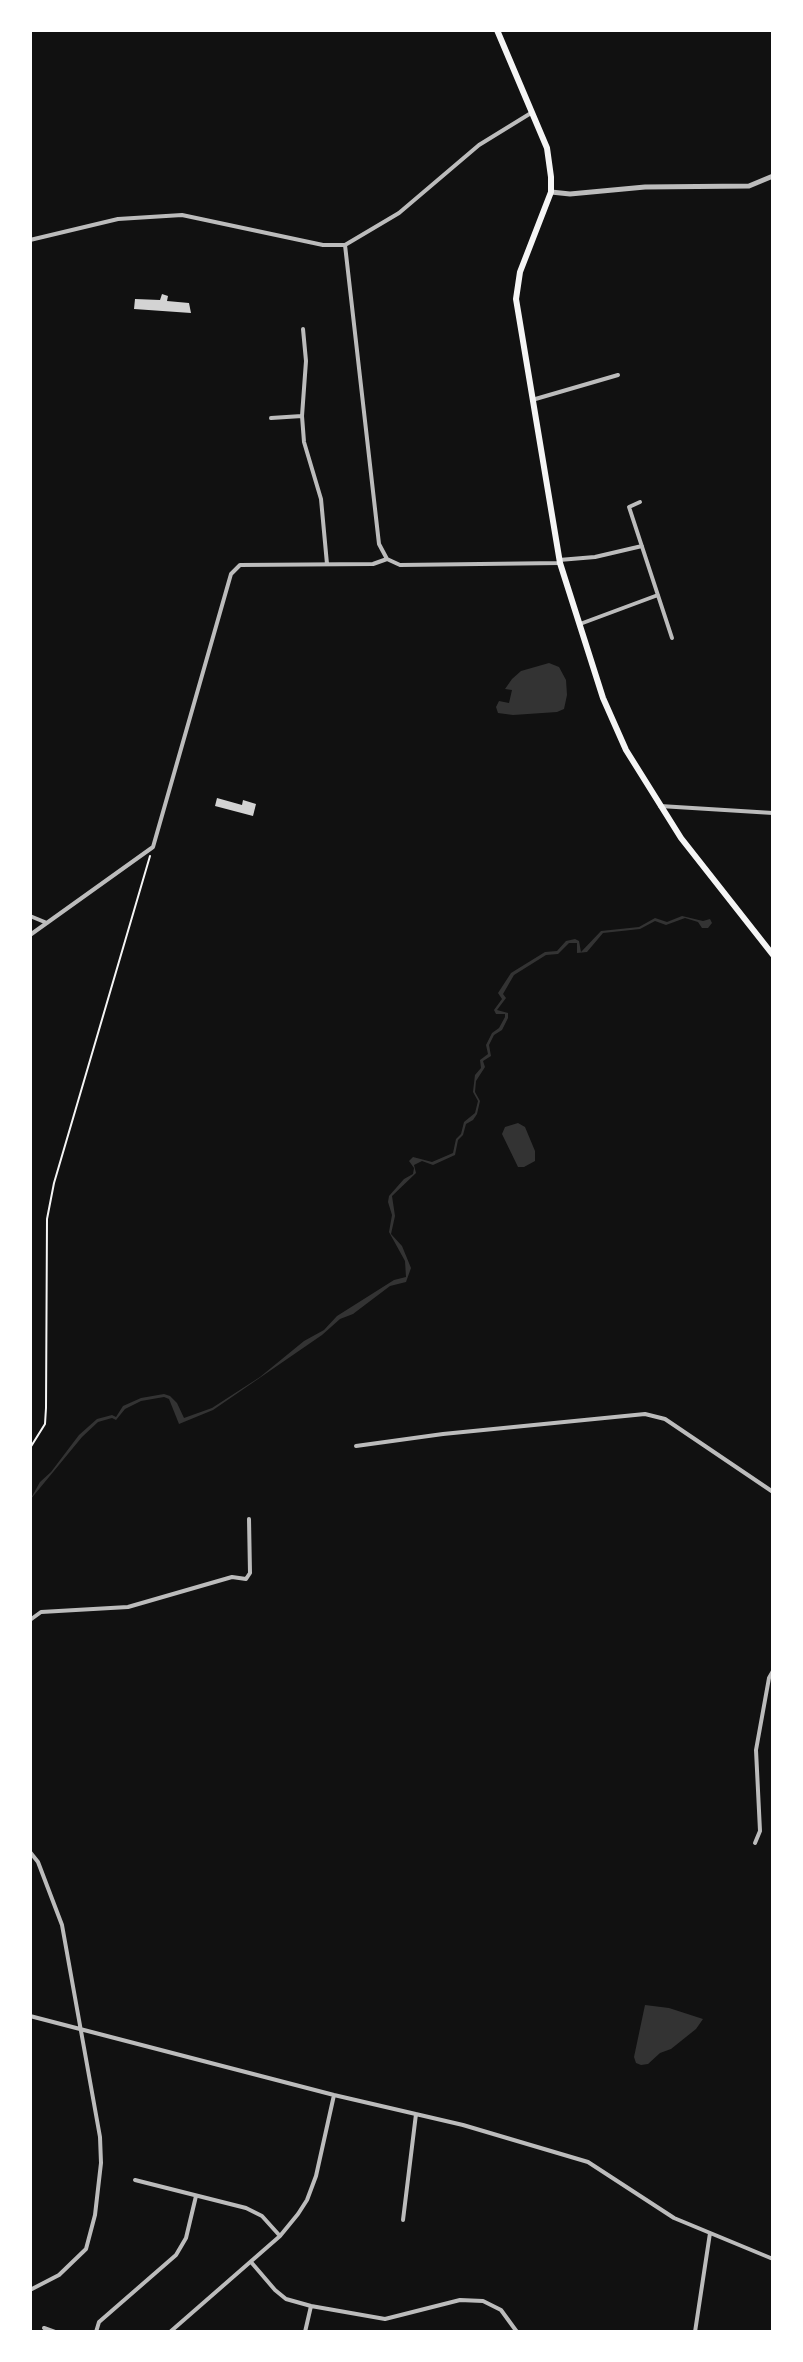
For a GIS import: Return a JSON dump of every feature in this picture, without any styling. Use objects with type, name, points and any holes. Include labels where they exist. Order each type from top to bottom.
[{"type":"main road","points":[[497,30],[547,148],[551,192],[517,285],[519,320],[560,562],[603,698],[626,750],[681,838],[773,955]]},
{"type":"street","points":[[30,240],[118,219],[182,215],[323,245],[345,245],[399,213],[479,145],[532,112]]},
{"type":"street","points":[[551,192],[570,194],[645,187],[749,186],[773,176]]},
{"type":"street","points":[[345,245],[379,544],[387,559],[400,565],[560,562],[642,546]]},
{"type":"street","points":[[303,329],[306,361],[302,416],[304,442],[321,499],[327,564]]},
{"type":"street","points":[[532,400],[618,375]]},
{"type":"street","points":[[271,418],[302,416]]},
{"type":"street","points":[[640,502],[629,507],[672,638]]},
{"type":"street","points":[[30,935],[153,847],[231,574],[240,565],[373,564],[387,559]]},
{"type":"street","points":[[580,624],[658,595]]},
{"type":"street","points":[[659,806],[773,813]]},
{"type":"street","points":[[30,916],[47,923]]},
{"type":"street","points":[[356,1446],[645,1414],[665,1419],[773,1492]]},
{"type":"street","points":[[30,1620],[41,1612],[128,1607],[232,1577],[246,1579],[250,1573],[249,1519]]},
{"type":"street","points":[[755,1843],[760,1831],[756,1750],[769,1678],[773,1671]]},
{"type":"street","points":[[30,1852],[38,1862],[62,1925],[100,2137],[101,2163],[95,2215],[86,2249],[59,2275],[30,2290]]},
{"type":"street","points":[[30,2016],[463,2125],[588,2162],[674,2218],[773,2259]]},
{"type":"street","points":[[170,2332],[280,2236],[307,2200],[316,2176],[334,2095]]},
{"type":"street","points":[[403,2220],[416,2114]]},
{"type":"street","points":[[135,2180],[246,2208],[262,2216],[280,2236]]},
{"type":"street","points":[[96,2332],[99,2322],[176,2255],[186,2238],[196,2196]]},
{"type":"street","points":[[695,2332],[710,2233]]},
{"type":"street","points":[[251,2262],[286,2299],[311,2306],[385,2319],[460,2300],[483,2301],[501,2310],[517,2332]]},
{"type":"street","points":[[305,2332],[311,2306]]},
{"type":"street","points":[[44,2328],[55,2332]]},
{"type":"path","points":[[30,1448],[45,1424],[47,1219],[54,1183],[153,847]]},
{"type":"shaded area","points":[[549,663],[559,667],[566,680],[564,709],[513,715],[498,713],[496,707],[499,701],[509,703],[512,690],[505,689],[512,679],[521,671]]},
{"type":"shaded area","points":[[682,916],[703,921],[710,919],[712,923],[708,928],[702,928],[698,922],[685,918],[666,925],[655,921],[640,929],[603,933],[587,952],[577,953],[577,943],[569,943],[558,954],[546,955],[514,975],[503,994],[506,998],[497,1010],[508,1013],[508,1018],[502,1030],[494,1035],[489,1045],[491,1056],[483,1061],[485,1067],[476,1081],[475,1092],[480,1101],[477,1114],[466,1124],[455,1155],[433,1165],[422,1161],[414,1165],[416,1173],[392,1196],[395,1216],[391,1234],[402,1246],[411,1268],[406,1282],[390,1286],[353,1314],[340,1319],[322,1335],[213,1410],[179,1424],[169,1399],[164,1397],[141,1401],[125,1409],[116,1420],[112,1418],[98,1422],[30,1500],[40,1482],[79,1435],[97,1419],[112,1415],[116,1417],[123,1406],[141,1398],[164,1394],[177,1403],[184,1418],[212,1408],[260,1377],[304,1341],[324,1330],[337,1316],[394,1280],[406,1277],[405,1261],[389,1232],[392,1215],[389,1196],[413,1174],[414,1168],[409,1161],[413,1157],[432,1162],[453,1153],[464,1122],[475,1113],[478,1101],[473,1092],[475,1075],[481,1068],[480,1060],[488,1054],[486,1045],[492,1033],[505,1017],[505,1014],[496,1014],[494,1010],[502,999],[498,993],[511,973],[545,952],[557,951],[566,941],[579,941],[581,952],[601,931],[639,927],[655,918],[667,922]]},
{"type":"shaded area","points":[[518,1123],[525,1127],[535,1151],[535,1161],[524,1167],[518,1167],[502,1134],[505,1127]]},
{"type":"shaded area","points":[[645,2005],[669,2008],[703,2019],[696,2029],[671,2049],[660,2053],[648,2064],[641,2065],[636,2063],[634,2057]]},
{"type":"building","points":[[162,294],[168,296],[167,301],[189,303],[191,313],[134,309],[135,299],[160,300]]},
{"type":"building","points":[[217,798],[242,805],[243,800],[256,804],[253,816],[215,806]]}]
